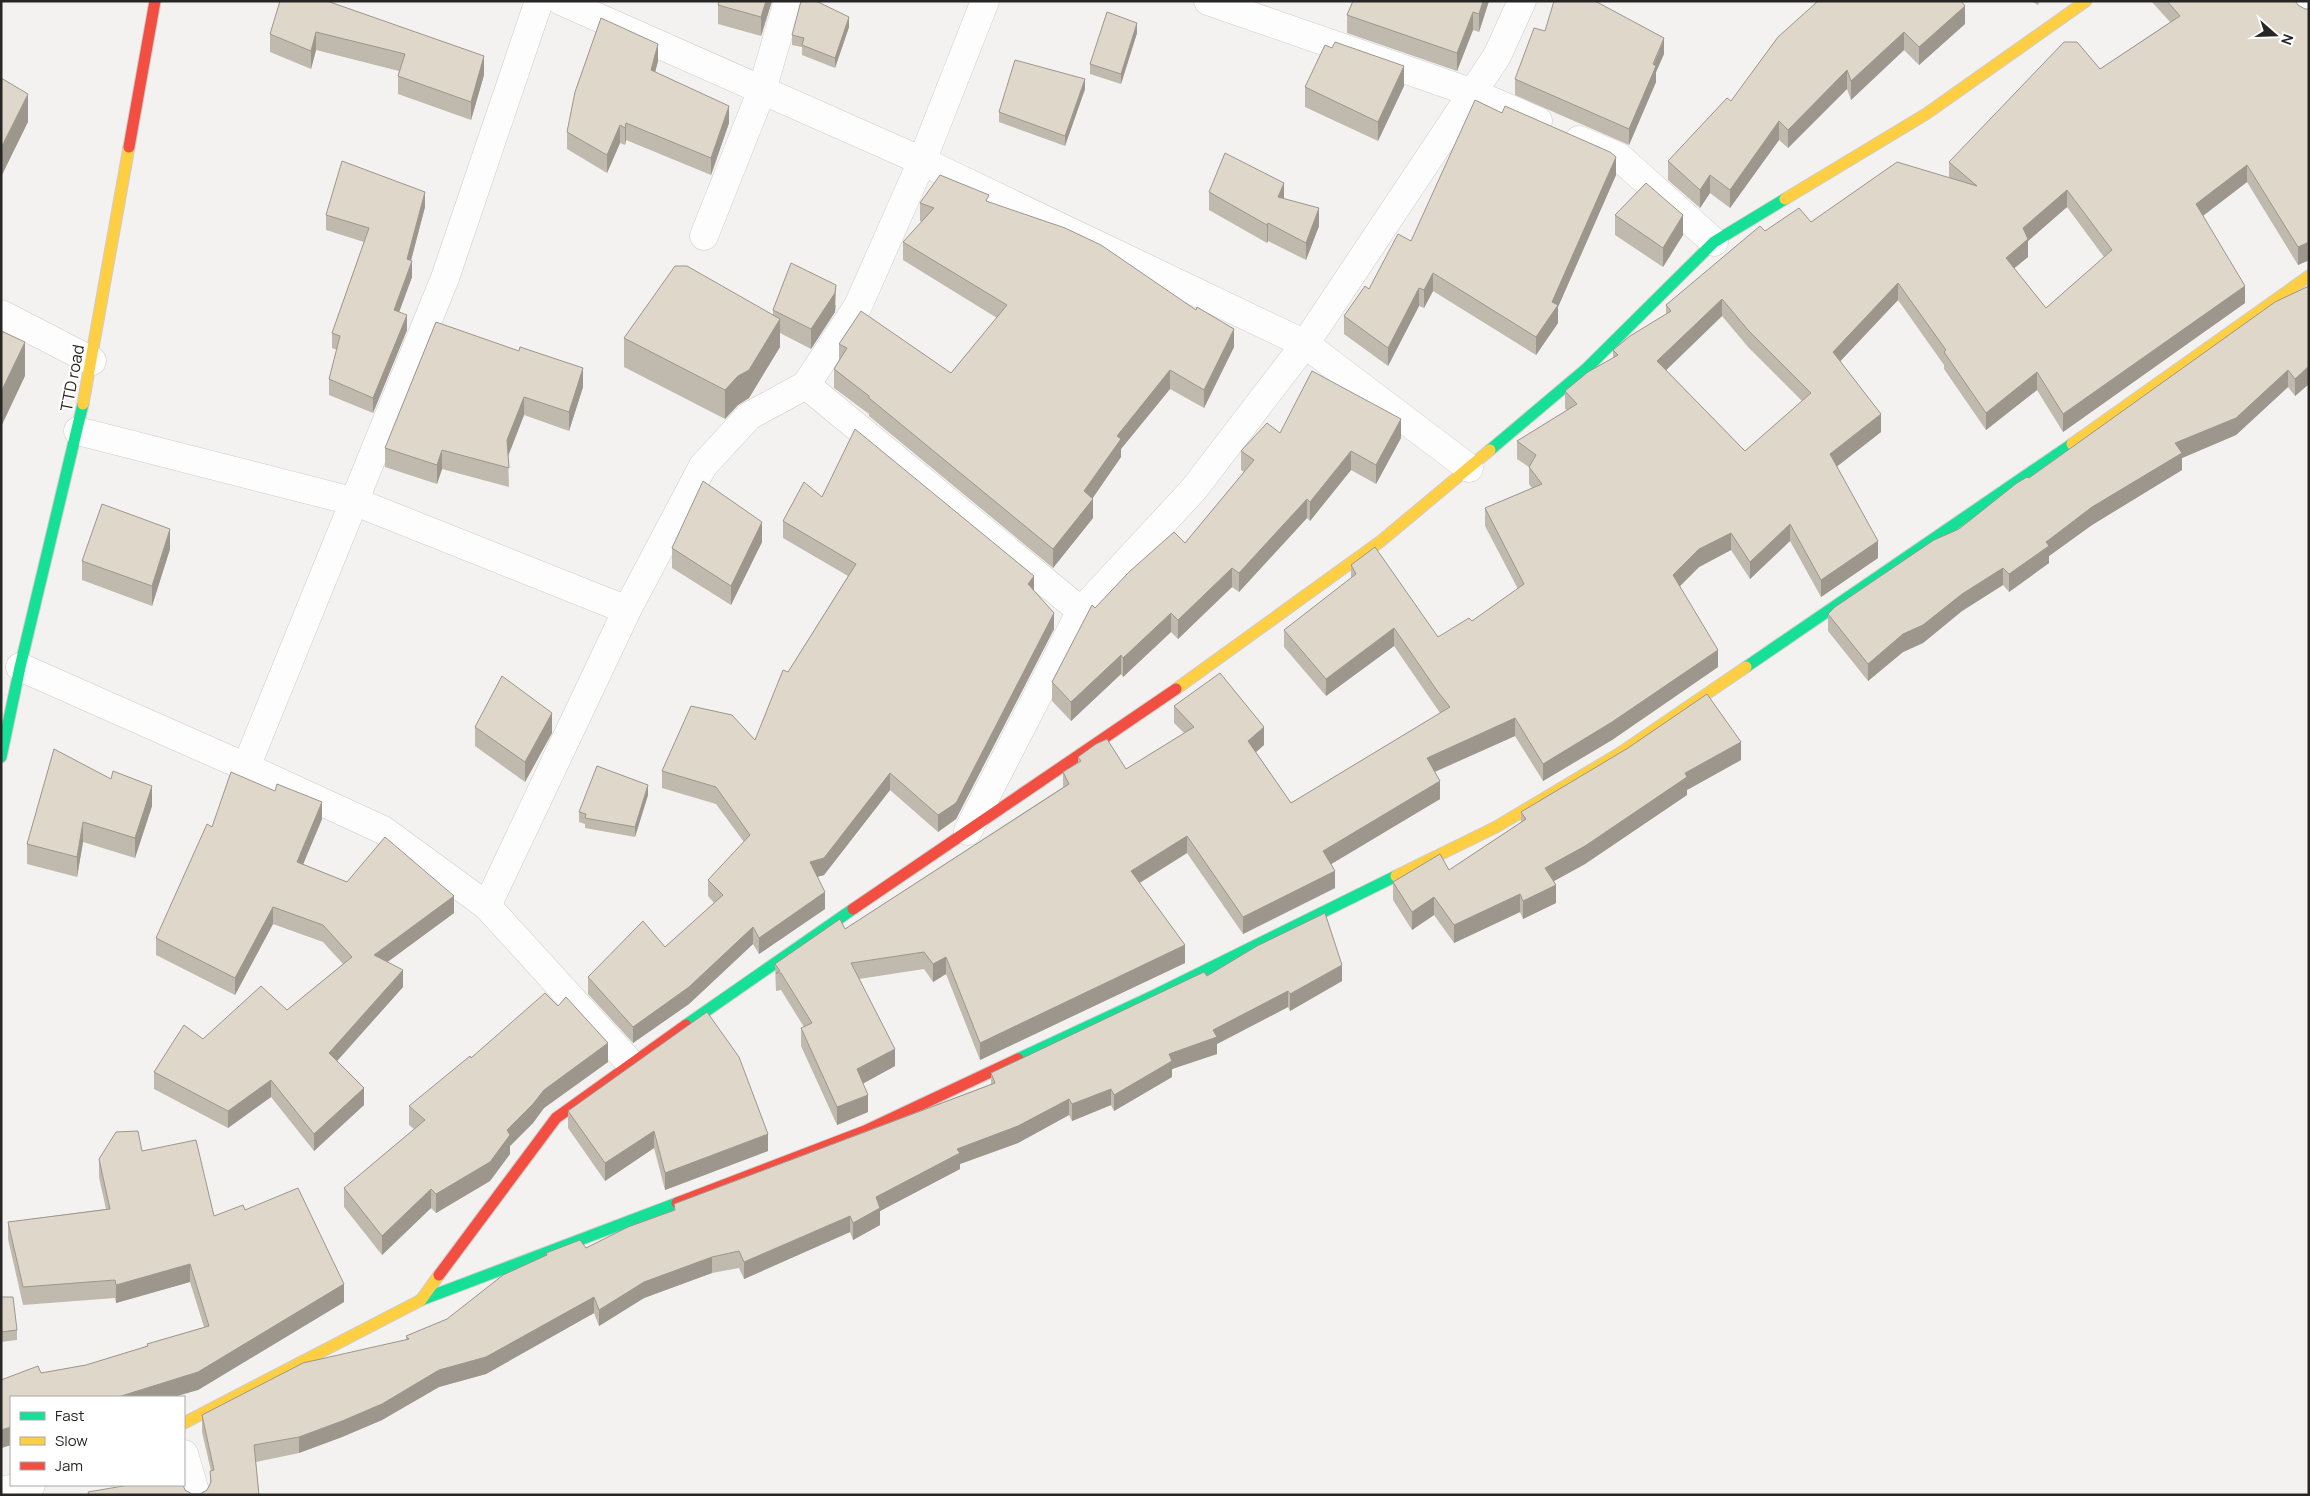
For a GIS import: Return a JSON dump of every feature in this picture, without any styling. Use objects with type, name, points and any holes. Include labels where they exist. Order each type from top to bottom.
[{"type":"street","name":"TTD road","points":[[1,757],[20,667],[78,431],[92,362],[155,1]]},
{"type":"street","points":[[246,767],[356,502],[445,278],[539,1]]},
{"type":"street","points":[[560,1],[922,160],[1304,344],[1469,468]]},
{"type":"street","points":[[704,236],[762,90],[788,1]]},
{"type":"street","points":[[487,906],[627,610],[703,466],[749,416],[806,385],[858,306],[922,160],[985,1]]},
{"type":"street","points":[[1208,1],[1473,93],[1619,157],[1714,242]]},
{"type":"street","points":[[968,831],[1081,612],[1194,489],[1304,344],[1497,56],[1522,1]]},
{"type":"street","points":[[421,1300],[556,1118],[749,980],[1200,672],[1373,547],[1586,369],[1714,242],[1926,114],[2086,1]]},
{"type":"street","points":[[2299,1],[2309,11]]},
{"type":"street","points":[[185,1422],[421,1300],[865,1131],[1151,997],[1496,827],[1620,753],[2143,396],[2309,276]]},
{"type":"street","points":[[1,314],[92,362]]},
{"type":"street","points":[[806,385],[1081,612]]},
{"type":"street","points":[[78,431],[356,502],[627,610]]},
{"type":"street","points":[[20,667],[383,830],[487,906],[631,1064]]},
{"type":"street","points":[[185,1457],[196,1495]]},
{"type":"street","points":[[1,1490],[28,1486]]},
{"type":"building","points":[[280,1],[327,1],[484,56],[471,102],[398,76],[405,54],[316,32],[311,51],[270,34]]},
{"type":"building","points":[[719,1],[766,1],[761,17],[718,5]]},
{"type":"building","points":[[801,1],[816,1],[849,17],[835,58],[802,45],[804,38],[792,35]]},
{"type":"building","points":[[1353,1],[1483,1],[1479,14],[1473,12],[1457,53],[1347,15]]},
{"type":"building","points":[[1554,1],[1595,1],[1664,38],[1653,64],[1656,66],[1629,129],[1515,79],[1534,28],[1545,31]]},
{"type":"building","points":[[1818,1],[1961,1],[1965,6],[1919,47],[1904,32],[1851,81],[1847,70],[1788,130],[1779,121],[1730,190],[1710,175],[1700,190],[1668,161],[1727,98],[1731,101],[1778,37]]},
{"type":"building","points":[[2167,1],[2295,1],[2305,9],[2309,9],[2309,243],[2298,247],[2247,165],[2196,204],[2245,286],[2063,414],[2037,372],[1986,413],[1944,352],[1946,350],[1898,283],[1833,352],[1881,414],[1830,454],[1878,541],[1821,580],[1790,524],[1750,562],[1731,533],[1699,549],[1673,575],[1718,650],[1612,722],[1543,764],[1515,718],[1427,758],[1440,781],[1323,851],[1335,871],[1243,917],[1187,836],[1131,871],[1185,945],[980,1043],[946,957],[933,964],[924,952],[851,963],[895,1049],[857,1069],[868,1095],[837,1107],[801,1028],[812,1023],[781,973],[776,973],[780,971],[775,964],[840,919],[845,929],[1069,784],[1063,772],[1081,761],[1078,757],[1096,744],[1107,739],[1126,769],[1194,727],[1174,706],[1220,673],[1264,727],[1248,741],[1291,803],[1450,707],[1394,628],[1326,679],[1284,630],[1356,574],[1351,565],[1375,547],[1438,637],[1469,618],[1472,621],[1524,584],[1485,508],[1542,484],[1529,467],[1536,455],[1517,441],[1577,404],[1565,391],[1588,372],[1618,355],[1613,350],[1630,336],[1671,311],[1666,305],[1760,226],[1765,231],[1799,208],[1811,222],[1897,162],[1977,186],[1949,162],[2064,42],[2077,42],[2100,69],[2180,16]],"holes":[[[2067,190],[2112,250],[2046,308],[2006,258],[2028,239],[2023,228]],[[1722,299],[1748,330],[1811,393],[1745,451],[1657,361]]]},
{"type":"building","points":[[1107,12],[1137,23],[1121,74],[1090,64]]},
{"type":"building","points":[[601,18],[658,44],[651,70],[729,106],[711,158],[626,123],[625,128],[620,125],[607,155],[567,132],[575,92]]},
{"type":"building","points":[[1335,42],[1404,66],[1378,122],[1305,87],[1325,45],[1332,48]]},
{"type":"building","points":[[1015,60],[1085,79],[1065,136],[999,112]]},
{"type":"building","points":[[1,78],[28,94],[1,148]]},
{"type":"building","points":[[1475,100],[1502,113],[1505,106],[1610,152],[1616,157],[1552,302],[1558,305],[1536,337],[1433,273],[1424,290],[1419,288],[1388,348],[1344,316],[1365,286],[1369,289],[1398,234],[1411,241]]},
{"type":"building","points":[[1225,153],[1284,183],[1278,197],[1319,208],[1306,243],[1268,223],[1267,225],[1209,192]]},
{"type":"building","points":[[342,161],[425,192],[407,259],[412,261],[394,310],[407,315],[373,398],[329,379],[340,336],[332,333],[369,228],[326,215]]},
{"type":"building","points":[[940,175],[989,195],[986,201],[1065,228],[1101,245],[1196,310],[1197,307],[1234,329],[1204,390],[1170,370],[1117,436],[1121,439],[1084,491],[1093,499],[1053,549],[834,369],[847,348],[839,344],[861,311],[951,373],[1007,305],[903,242],[934,208],[920,203]]},
{"type":"building","points":[[1646,183],[1683,215],[1663,248],[1615,215]]},
{"type":"building","points":[[791,263],[836,285],[835,293],[811,329],[773,310]]},
{"type":"building","points":[[675,266],[687,266],[780,319],[749,370],[738,376],[725,390],[624,338]]},
{"type":"building","points":[[2309,286],[2309,366],[2295,379],[2288,370],[2236,418],[2175,443],[2182,453],[2092,507],[2046,542],[2049,546],[2009,574],[2003,568],[1962,594],[1923,625],[1903,634],[1868,664],[1828,614],[1835,607],[1934,540],[1959,529],[2017,483],[2027,477],[2029,478],[2275,302]]},
{"type":"building","points":[[436,322],[519,351],[520,347],[583,368],[569,412],[524,397],[507,440],[509,468],[442,450],[437,465],[385,448]]},
{"type":"building","points":[[1,331],[25,342],[1,392]]},
{"type":"building","points":[[1312,371],[1401,419],[1376,465],[1351,451],[1310,502],[1307,499],[1239,573],[1232,568],[1178,620],[1171,613],[1123,658],[1121,655],[1071,702],[1052,682],[1092,605],[1095,608],[1129,572],[1174,532],[1185,543],[1254,460],[1241,451],[1267,423],[1280,433]]},
{"type":"building","points":[[855,429],[1034,576],[1028,584],[1054,613],[956,803],[938,815],[890,773],[824,858],[810,862],[825,892],[759,938],[753,927],[689,987],[633,1027],[588,977],[643,921],[665,947],[723,895],[708,880],[750,835],[716,787],[662,771],[691,706],[732,715],[755,740],[783,670],[788,672],[856,564],[783,521],[804,482],[822,497]]},
{"type":"building","points":[[703,481],[762,522],[731,586],[672,548]]},
{"type":"building","points":[[102,504],[170,529],[152,586],[82,561]]},
{"type":"building","points":[[502,676],[552,713],[525,762],[475,727]]},
{"type":"building","points":[[1707,694],[1741,742],[1685,773],[1687,777],[1585,846],[1545,868],[1556,885],[1523,901],[1520,894],[1454,925],[1434,897],[1412,912],[1393,882],[1440,854],[1449,870],[1526,819],[1521,812],[1628,748]]},
{"type":"building","points":[[54,749],[111,779],[113,771],[152,786],[135,838],[83,822],[77,857],[27,844]]},
{"type":"building","points":[[597,766],[648,785],[635,827],[585,818],[586,814],[579,812]]},
{"type":"building","points":[[231,772],[275,791],[277,784],[322,802],[297,862],[347,882],[385,837],[454,896],[374,955],[403,970],[329,1053],[364,1088],[314,1134],[271,1080],[228,1111],[154,1072],[184,1025],[203,1039],[261,986],[287,1010],[352,957],[323,925],[273,907],[235,978],[156,938],[207,824],[212,827]]},
{"type":"building","points":[[1325,913],[1342,965],[1290,994],[1288,991],[1213,1030],[1217,1037],[1169,1054],[1172,1061],[1114,1095],[1111,1089],[1072,1104],[1069,1099],[1018,1126],[957,1149],[960,1153],[876,1197],[880,1208],[853,1223],[850,1216],[744,1262],[739,1251],[712,1257],[644,1282],[599,1310],[594,1297],[486,1357],[439,1370],[382,1404],[299,1437],[254,1445],[259,1495],[89,1495],[88,1492],[123,1486],[183,1486],[185,1490],[192,1494],[200,1494],[207,1490],[211,1482],[210,1471],[214,1470],[202,1415],[303,1363],[409,1339],[406,1336],[447,1319],[503,1275],[547,1255],[546,1253],[580,1240],[586,1248],[628,1227],[675,1210],[674,1204],[995,1083],[991,1073],[1204,972],[1207,976],[1257,946]]},
{"type":"building","points":[[545,993],[558,1006],[566,997],[608,1043],[544,1090],[507,1130],[510,1135],[490,1162],[436,1194],[431,1189],[382,1236],[344,1188],[425,1120],[409,1106],[470,1056],[471,1058]]},
{"type":"building","points":[[707,1012],[739,1057],[768,1134],[665,1173],[654,1131],[605,1163],[568,1111]]},
{"type":"building","points":[[138,1131],[142,1151],[196,1140],[214,1216],[243,1205],[245,1210],[298,1188],[344,1284],[198,1372],[121,1396],[10,1396],[10,1427],[1,1430],[1,1380],[38,1366],[41,1373],[86,1365],[148,1346],[147,1344],[209,1326],[190,1264],[116,1285],[115,1280],[23,1287],[8,1222],[110,1209],[99,1159],[116,1132]]},
{"type":"building","points":[[1,1297],[13,1297],[17,1330],[1,1332]]},
{"type":"traffic: fast","points":[[1490,450],[1586,369],[1714,242],[1785,199]]},
{"type":"traffic: fast","points":[[1,757],[20,667],[83,404]]},
{"type":"traffic: fast","points":[[1746,667],[2072,444]]},
{"type":"traffic: fast","points":[[1018,1059],[1151,997],[1396,876]]},
{"type":"traffic: fast","points":[[686,1025],[853,909]]},
{"type":"traffic: fast","points":[[421,1300],[677,1203]]},
{"type":"traffic: slow","points":[[1785,199],[1926,114],[2086,1]]},
{"type":"traffic: slow","points":[[83,404],[129,147]]},
{"type":"traffic: slow","points":[[2072,444],[2309,276]]},
{"type":"traffic: slow","points":[[1176,689],[1381,541],[1490,450]]},
{"type":"traffic: slow","points":[[1396,876],[1496,827],[1620,753],[1746,667]]},
{"type":"traffic: slow","points":[[185,1422],[421,1300],[439,1275]]},
{"type":"traffic: jam","points":[[129,147],[155,1]]},
{"type":"traffic: jam","points":[[853,909],[1176,689]]},
{"type":"traffic: jam","points":[[439,1275],[556,1118],[686,1025]]},
{"type":"traffic: jam","points":[[677,1203],[865,1131],[1018,1059]]}]
